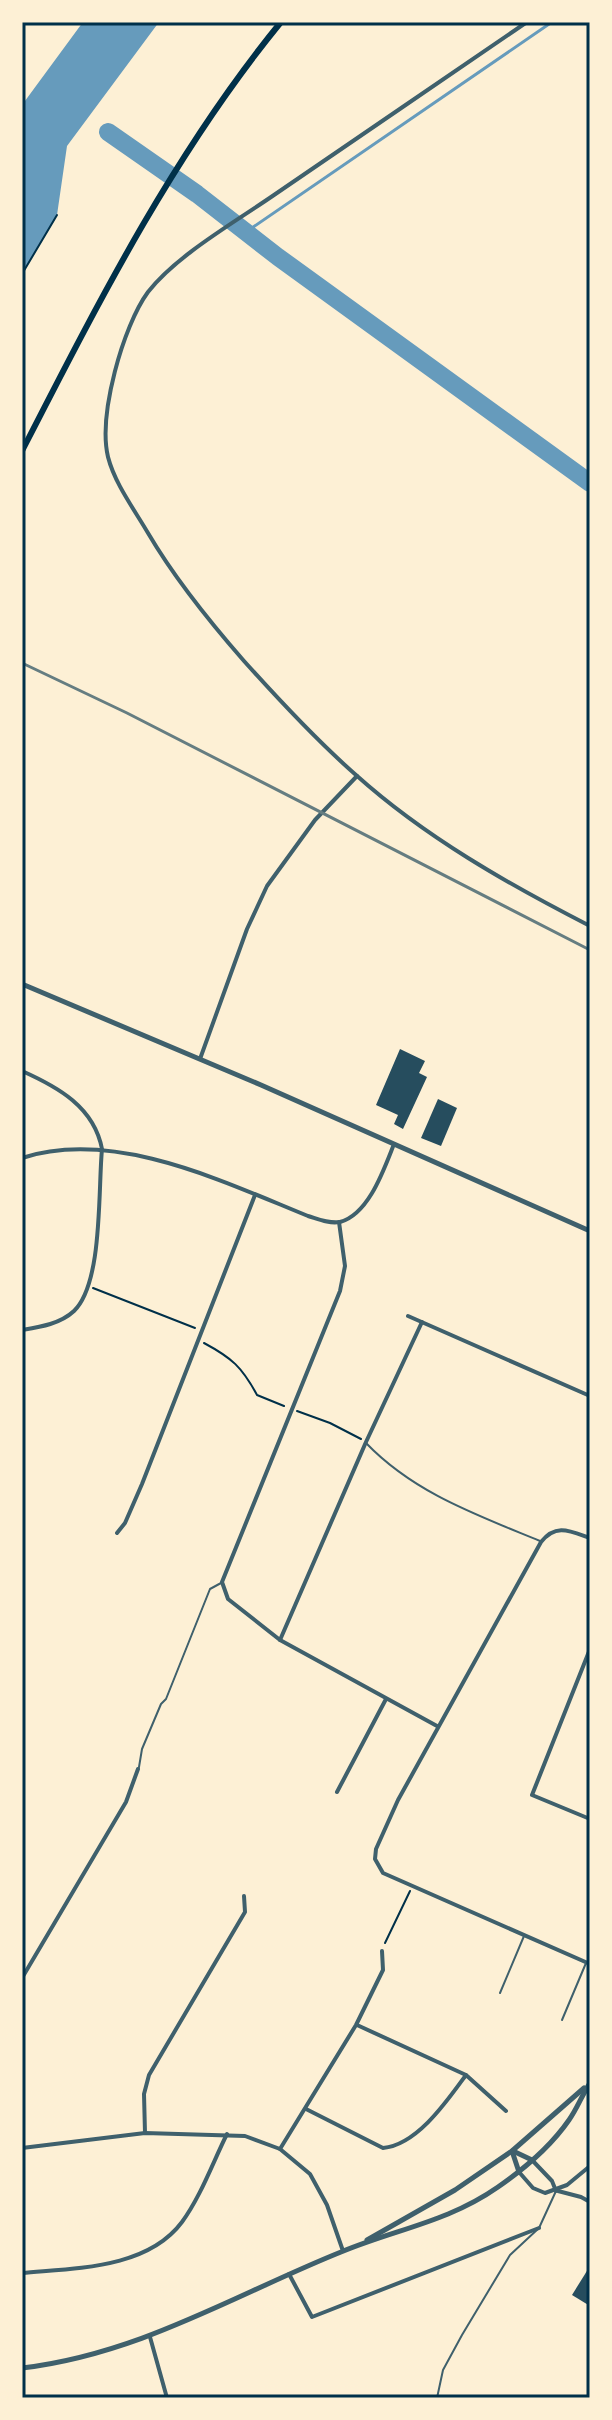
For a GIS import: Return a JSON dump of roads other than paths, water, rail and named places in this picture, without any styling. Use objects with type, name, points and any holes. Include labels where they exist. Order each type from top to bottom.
[{"type":"main road","points":[[22,451],[157,197],[240,73],[281,22]]},
{"type":"street","points":[[527,22],[255,208],[163,275],[130,323],[105,435],[115,476],[180,583],[263,682],[357,776],[472,860],[590,926]]},
{"type":"street","points":[[200,1059],[247,929],[267,886],[315,820],[357,776]]},
{"type":"street","points":[[22,984],[590,1231]]},
{"type":"street","points":[[22,1071],[74,1100],[100,1137],[102,1149],[94,1258],[82,1300],[65,1317],[50,1325],[22,1330]]},
{"type":"street","points":[[22,1158],[60,1148],[102,1149],[195,1172],[308,1216],[326,1222],[339,1222],[352,1215],[372,1192],[394,1144]]},
{"type":"street","points":[[117,1533],[125,1523],[142,1484],[255,1195]]},
{"type":"street","points":[[339,1222],[345,1266],[342,1282],[222,1582],[228,1599],[280,1640],[437,1726]]},
{"type":"street","points":[[408,1316],[590,1396]]},
{"type":"street","points":[[280,1640],[422,1322]]},
{"type":"street","points":[[22,1411],[22,1489]]},
{"type":"street","points":[[588,1963],[383,1873],[375,1859],[376,1849],[398,1800],[541,1542],[548,1533],[557,1529],[590,1538]]},
{"type":"street","points":[[590,1649],[532,1795],[590,1819]]},
{"type":"street","points":[[337,1792],[387,1698]]},
{"type":"street","points":[[22,1978],[126,1802],[138,1769]]},
{"type":"street","points":[[145,2133],[144,2094],[149,2075],[245,1912],[244,1896]]},
{"type":"street","points":[[280,2149],[356,2025],[383,1970],[382,1951]]},
{"type":"street","points":[[356,2025],[466,2075],[506,2111]]},
{"type":"street","points":[[306,2109],[383,2148],[395,2147],[437,2114],[466,2075]]},
{"type":"street","points":[[359,2245],[455,2190],[512,2151],[589,2084]]},
{"type":"street","points":[[22,2368],[76,2360],[150,2337],[343,2251],[471,2205],[532,2160],[569,2120],[589,2084]]},
{"type":"street","points":[[22,2148],[145,2133],[245,2136],[280,2149],[316,2182],[343,2251]]},
{"type":"street","points":[[22,2273],[98,2265],[144,2252],[167,2237],[187,2214],[227,2134]]},
{"type":"street","points":[[512,2151],[532,2160],[552,2181],[556,2191]]},
{"type":"street","points":[[512,2151],[519,2172],[533,2188],[545,2193],[556,2191],[590,2166]]},
{"type":"street","points":[[556,2191],[590,2202]]},
{"type":"street","points":[[289,2274],[312,2317],[539,2228]]},
{"type":"street","points":[[150,2337],[167,2398]]},
{"type":"lane","points":[[366,1442],[385,1462],[427,1491],[541,1542]]},
{"type":"lane","points":[[138,1769],[142,1749],[166,1699],[210,1589],[222,1582]]},
{"type":"lane","points":[[500,1993],[525,1935]]},
{"type":"lane","points":[[562,2020],[588,1963]]},
{"type":"lane","points":[[437,2398],[443,2370],[470,2322],[510,2255],[539,2228],[556,2191]]},
{"type":"water","points":[[83,22],[159,22],[67,146],[57,215],[22,274],[22,105]]},
{"type":"waterway","points":[[246,232],[552,22]]},
{"type":"waterway","points":[[108,132],[590,483]]},
{"type":"railway","points":[[22,663],[127,713],[590,950]]}]
